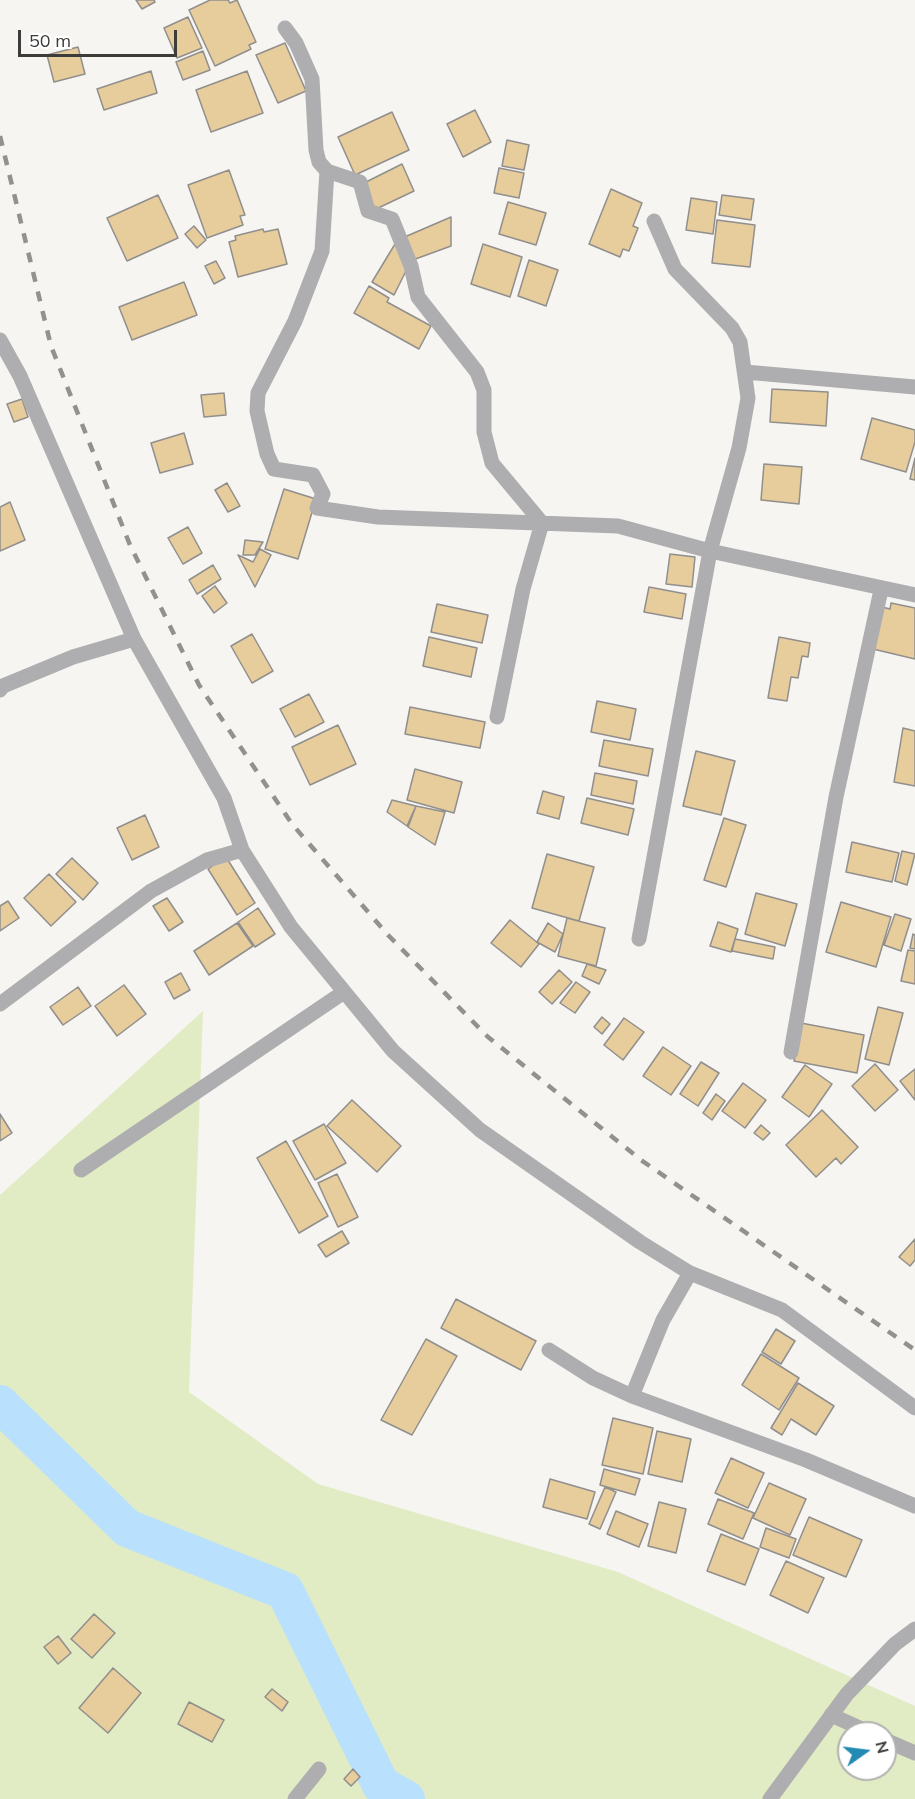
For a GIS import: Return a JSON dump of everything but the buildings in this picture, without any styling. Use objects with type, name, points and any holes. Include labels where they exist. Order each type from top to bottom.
[{"type":"street","points":[[285,28],[296,43],[312,79],[316,150],[319,162],[327,171],[360,182],[368,211],[392,219],[411,266],[418,297],[477,372],[484,390],[484,432],[492,463],[542,523]]},
{"type":"street","points":[[327,171],[322,251],[294,321],[258,393],[257,411],[267,454],[274,469],[313,475],[323,494],[317,508],[378,517],[618,526],[710,551],[881,590],[915,595]]},
{"type":"street","points":[[639,939],[710,551],[739,448],[748,398],[740,342],[732,328],[675,269],[654,221]]},
{"type":"street","points":[[0,340],[20,376],[134,639],[224,798],[242,850],[291,927],[393,1052],[480,1130],[640,1242],[690,1273],[782,1310],[915,1408]]},
{"type":"street","points":[[745,372],[915,387]]},
{"type":"street","points":[[497,717],[523,589],[542,523]]},
{"type":"street","points":[[791,1052],[836,797],[881,590]]},
{"type":"street","points":[[0,690],[3,686],[73,657],[134,639]]},
{"type":"street","points":[[0,1005],[152,891],[207,860],[242,850]]},
{"type":"street","points":[[81,1170],[344,992]]},
{"type":"street","points":[[632,1396],[663,1320],[690,1273]]},
{"type":"street","points":[[549,1350],[593,1378],[632,1396],[797,1456],[915,1506]]},
{"type":"street","points":[[770,1799],[847,1694],[895,1644],[915,1629]]},
{"type":"street","points":[[831,1715],[844,1721]]},
{"type":"street","points":[[897,1745],[915,1753]]},
{"type":"street","points":[[295,1799],[319,1769]]},
{"type":"green space","points":[[203,1011],[189,1392],[318,1484],[618,1572],[915,1706],[915,1799],[0,1799],[0,1195]]},
{"type":"waterway","points":[[0,1404],[127,1528],[285,1591],[381,1785],[406,1799]]},
{"type":"railway","points":[[0,136],[51,346],[130,545],[199,685],[292,824],[388,935],[488,1037],[641,1160],[915,1350]]}]
